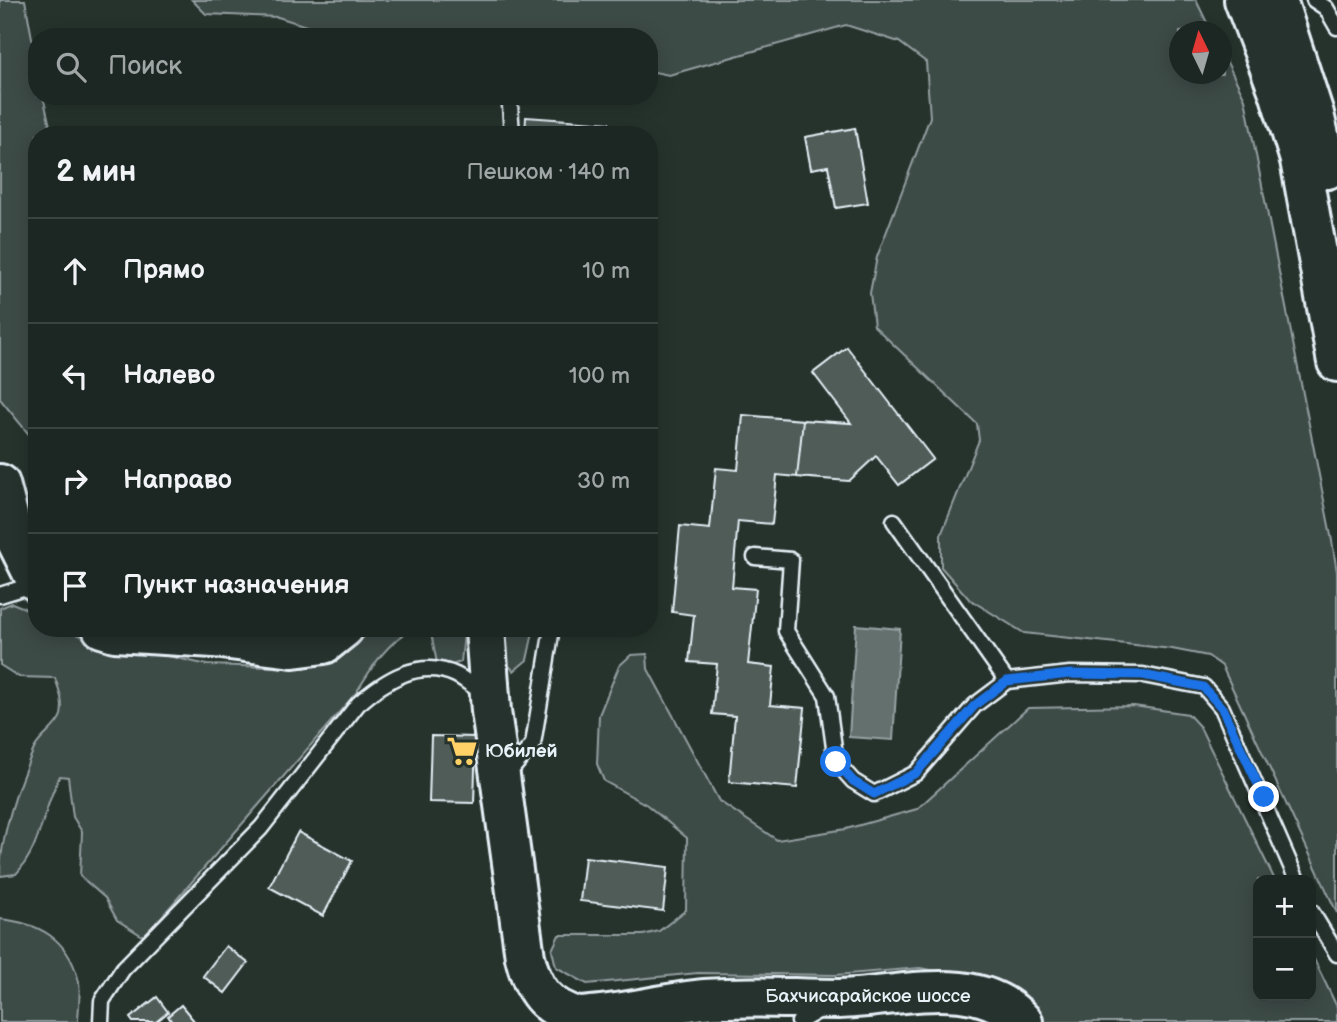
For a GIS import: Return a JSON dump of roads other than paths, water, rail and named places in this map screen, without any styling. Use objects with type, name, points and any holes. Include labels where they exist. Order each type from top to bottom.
[{"type":"main road","points":[[1274,5],[1292,41],[1314,114],[1334,206]]},
{"type":"main road","points":[[1274,5],[1337,362]]},
{"type":"main road","points":[[0,488],[13,534],[28,565]]},
{"type":"main road","points":[[198,637],[293,648],[324,645],[333,637]]},
{"type":"main road","name":"Бахчисарайское шоссе","points":[[485,637],[488,694],[531,979],[541,998],[558,1011],[578,1017],[705,999],[752,996],[846,1010],[962,992],[1000,1003],[1023,1022]]},
{"type":"lane","points":[[1274,5],[1326,8],[1337,27]]},
{"type":"lane","points":[[510,105],[511,126]]},
{"type":"lane","points":[[894,521],[1007,681]]},
{"type":"lane","points":[[755,557],[791,560],[786,631],[827,696],[836,762],[853,781],[874,794],[916,773],[975,705],[1007,681],[1070,674],[1143,675],[1203,687],[1222,708],[1295,875]]},
{"type":"lane","points":[[0,595],[28,586]]},
{"type":"lane","points":[[501,783],[533,744],[551,637]]},
{"type":"lane","points":[[101,1022],[102,1001],[123,969],[261,828],[358,704],[373,690],[407,672],[423,669],[455,675],[488,694]]},
{"type":"lane","points":[[1316,919],[1337,954]]},
{"type":"lane","points":[[799,1022],[846,1010]]},
{"type":"place","name":"Юбилей","points":[[462,751]]}]
